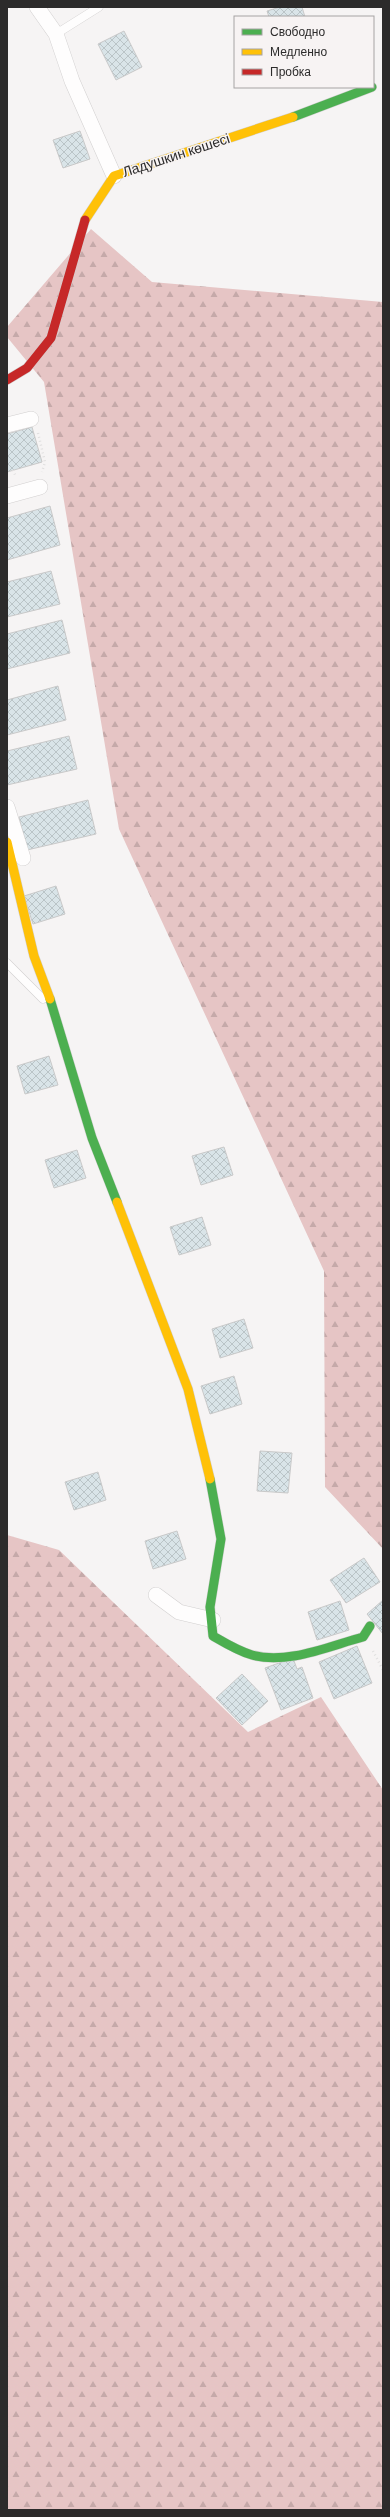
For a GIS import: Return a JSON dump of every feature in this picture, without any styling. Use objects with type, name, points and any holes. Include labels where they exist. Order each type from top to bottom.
[{"type":"street","points":[[36,7],[56,34],[72,81],[114,176]]},
{"type":"street","name":"Ладушкин көшесі","points":[[7,380],[14,378],[41,354],[51,338],[85,218],[114,176],[311,111],[370,88]]},
{"type":"street","points":[[7,425],[31,419]]},
{"type":"street","points":[[7,496],[40,487]]},
{"type":"street","points":[[7,806],[23,858]]},
{"type":"street","points":[[7,842],[28,933],[53,1007],[92,1138],[188,1389],[208,1466],[221,1539],[210,1607],[213,1620],[213,1636],[234,1648],[263,1658],[299,1653],[363,1637],[370,1626]]},
{"type":"street","points":[[156,1595],[179,1612],[213,1620]]},
{"type":"lane","points":[[56,34],[99,7]]},
{"type":"lane","points":[[7,962],[31,988],[53,1007]]},
{"type":"path","points":[[31,419],[35,424],[46,462],[42,467],[40,487]]},
{"type":"green space","points":[[91,229],[152,282],[383,302],[383,1549],[325,1487],[324,1271],[119,829],[44,382],[7,337],[7,327]]},
{"type":"green space","points":[[7,1535],[59,1550],[248,1732],[321,1697],[383,1790],[383,2510],[7,2510]]},
{"type":"building","points":[[280,7],[302,7],[305,16],[269,16],[267,11]]},
{"type":"building","points":[[124,31],[142,67],[116,80],[98,44]]},
{"type":"building","points":[[80,131],[90,159],[63,168],[53,140]]},
{"type":"building","points":[[32,427],[42,462],[7,472],[7,434]]},
{"type":"building","points":[[50,506],[60,545],[7,560],[7,518]]},
{"type":"building","points":[[51,571],[60,604],[7,617],[7,582]]},
{"type":"building","points":[[62,620],[70,653],[7,669],[7,634]]},
{"type":"building","points":[[58,686],[66,720],[7,735],[7,700]]},
{"type":"building","points":[[69,736],[77,769],[7,785],[7,751]]},
{"type":"building","points":[[88,800],[96,834],[27,850],[19,817]]},
{"type":"building","points":[[56,886],[65,914],[33,924],[24,896]]},
{"type":"building","points":[[49,1056],[58,1085],[25,1094],[17,1066]]},
{"type":"building","points":[[224,1147],[233,1175],[201,1185],[192,1156]]},
{"type":"building","points":[[77,1150],[86,1178],[54,1188],[45,1160]]},
{"type":"building","points":[[202,1217],[211,1245],[179,1255],[170,1227]]},
{"type":"building","points":[[244,1319],[253,1348],[220,1358],[212,1329]]},
{"type":"building","points":[[234,1376],[242,1404],[210,1414],[201,1386]]},
{"type":"building","points":[[260,1451],[292,1453],[288,1493],[257,1491]]},
{"type":"building","points":[[98,1472],[106,1500],[74,1510],[65,1482]]},
{"type":"building","points":[[177,1531],[186,1559],[153,1569],[145,1541]]},
{"type":"building","points":[[364,1558],[380,1582],[346,1603],[330,1580]]},
{"type":"building","points":[[383,1600],[383,1634],[367,1614]]},
{"type":"building","points":[[340,1601],[349,1630],[317,1640],[308,1612]]},
{"type":"building","points":[[357,1646],[372,1683],[334,1699],[319,1662]]},
{"type":"building","points":[[293,1658],[297,1669],[302,1667],[313,1698],[281,1710],[265,1668]]},
{"type":"building","points":[[242,1674],[268,1701],[242,1725],[216,1698]]},
{"type":"traffic: fast","points":[[293,117],[369,88]]},
{"type":"traffic: fast","points":[[50,999],[92,1138],[117,1202]]},
{"type":"traffic: fast","points":[[210,1479],[221,1539],[210,1607],[213,1636],[232,1647],[252,1655],[279,1658],[308,1653],[363,1637],[370,1626]]},
{"type":"traffic: slow","points":[[85,220],[114,176],[293,117]]},
{"type":"traffic: slow","points":[[7,842],[34,956],[50,999]]},
{"type":"traffic: slow","points":[[117,1202],[188,1389],[210,1479]]},
{"type":"traffic: jam","points":[[7,380],[27,368],[51,338],[85,220]]}]
